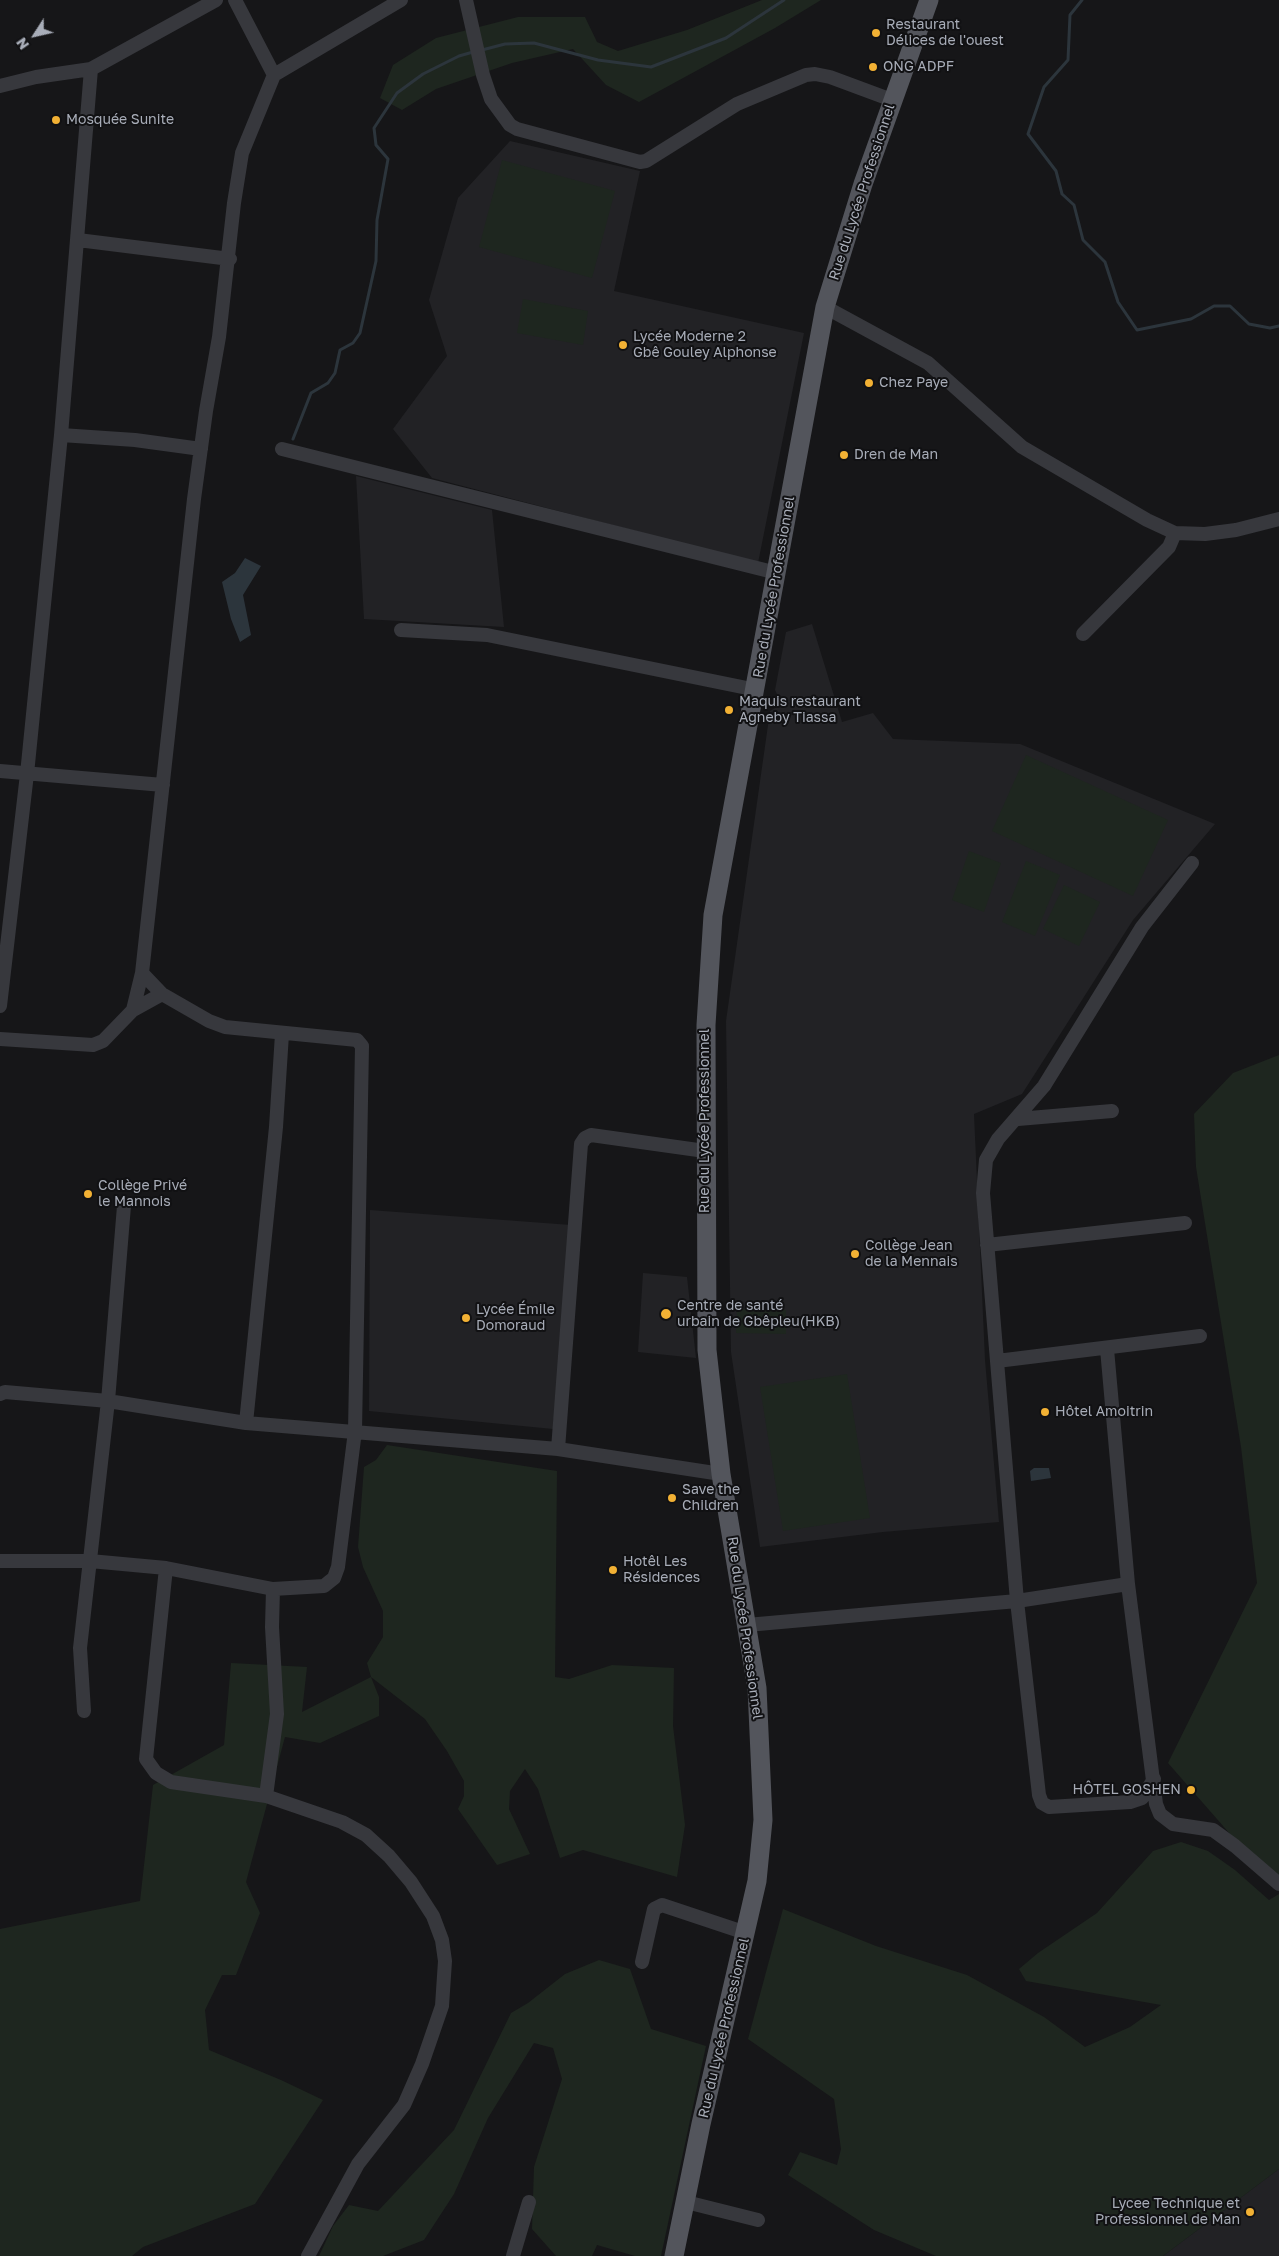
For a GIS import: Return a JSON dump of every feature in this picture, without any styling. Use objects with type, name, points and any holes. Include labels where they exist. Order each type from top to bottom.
[{"type":"main road","name":"Rue du Lycée Professionnel","points":[[674,2256],[757,1881],[764,1820],[757,1688],[721,1474],[707,1350],[704,1151],[706,1025],[713,915],[753,689],[777,573],[825,307],[863,184],[930,0]]},
{"type":"street","points":[[0,86],[36,77],[91,69],[216,0]]},
{"type":"street","points":[[235,0],[274,75]]},
{"type":"street","points":[[133,1010],[142,973],[194,499],[230,259],[234,203],[242,152],[274,75],[401,0]]},
{"type":"street","points":[[466,0],[483,75],[491,99],[510,125],[517,129],[640,162],[646,161],[737,104],[806,75],[815,74],[830,77],[892,100]]},
{"type":"street","points":[[0,1006],[28,774],[61,435],[91,69]]},
{"type":"street","points":[[78,240],[230,259]]},
{"type":"street","points":[[825,307],[928,363],[1022,447],[1146,520],[1175,533],[1205,534],[1236,530],[1279,519]]},
{"type":"street","points":[[61,435],[135,440],[201,449]]},
{"type":"street","points":[[282,449],[777,573]]},
{"type":"street","points":[[1083,634],[1168,548],[1175,533]]},
{"type":"street","points":[[401,630],[487,635],[753,689]]},
{"type":"street","points":[[0,771],[163,784]]},
{"type":"street","points":[[1154,1779],[1142,1798],[1130,1802],[1049,1807],[1042,1803],[1039,1796],[1017,1601],[983,1193],[986,1160],[998,1139],[1044,1086],[1142,927],[1192,863]]},
{"type":"street","points":[[0,1561],[90,1562],[166,1568],[274,1589],[324,1586],[334,1578],[338,1567],[355,1432],[362,1046],[357,1040],[225,1027],[209,1021],[162,994],[142,973]]},
{"type":"street","points":[[0,1039],[93,1045],[103,1041],[133,1010],[162,994]]},
{"type":"street","points":[[246,1423],[276,1127],[282,1034]]},
{"type":"street","points":[[1018,1118],[1112,1111]]},
{"type":"street","points":[[558,1449],[581,1144],[585,1138],[591,1135],[704,1151]]},
{"type":"street","points":[[84,1711],[80,1648],[108,1401],[124,1206]]},
{"type":"street","points":[[987,1245],[1185,1223]]},
{"type":"street","points":[[997,1361],[1107,1349],[1200,1336]]},
{"type":"street","points":[[1107,1349],[1128,1584],[1156,1804],[1160,1814],[1173,1824],[1213,1830],[1235,1846],[1279,1884]]},
{"type":"street","points":[[2,1391],[108,1401],[246,1423],[558,1449],[721,1474]]},
{"type":"street","points":[[166,1568],[146,1759],[156,1773],[171,1782],[266,1796],[342,1822],[366,1835],[389,1856],[411,1882],[433,1916],[442,1940],[445,1961],[442,2006],[422,2064],[404,2105],[358,2164],[308,2256]]},
{"type":"street","points":[[747,1625],[1017,1601],[1128,1584]]},
{"type":"street","points":[[266,1796],[276,1714],[272,1628],[274,1589]]},
{"type":"street","points":[[642,1962],[654,1909],[657,1906],[662,1905],[746,1932]]},
{"type":"street","points":[[512,2256],[530,2202]]},
{"type":"street","points":[[686,2202],[758,2220]]},
{"type":"shaded area","points":[[762,0],[821,0],[775,28],[639,102],[606,85],[573,49],[512,63],[436,89],[402,110],[380,98],[393,65],[436,38],[518,17],[585,17],[597,42],[618,51],[687,30]]},
{"type":"shaded area","name":"Lycée Moderne 2 Gbê Gouley Alphonse","points":[[510,141],[640,171],[614,291],[804,333],[758,563],[432,478],[393,429],[447,356],[429,300],[458,198]]},
{"type":"shaded area","points":[[502,160],[615,191],[592,278],[479,247]]},
{"type":"shaded area","points":[[523,299],[588,311],[583,345],[517,333]]},
{"type":"shaded area","points":[[356,476],[492,510],[504,627],[364,619]]},
{"type":"shaded area","points":[[245,558],[261,566],[243,595],[251,635],[240,642],[231,619],[222,582],[235,573]]},
{"type":"shaded area","points":[[812,624],[842,722],[873,713],[893,739],[1020,744],[1215,824],[1133,920],[1022,1094],[974,1114],[985,1360],[999,1522],[883,1532],[760,1547],[731,1352],[726,1021],[770,711],[782,704],[775,690],[786,632]]},
{"type":"shaded area","points":[[1026,755],[1168,820],[1133,896],[992,831]]},
{"type":"shaded area","points":[[969,851],[1001,863],[984,912],[952,900]]},
{"type":"shaded area","points":[[1026,861],[1060,875],[1035,936],[1002,922]]},
{"type":"shaded area","points":[[1064,885],[1100,902],[1079,946],[1043,929]]},
{"type":"shaded area","points":[[1279,1055],[1279,1890],[1168,1763],[1257,1583],[1241,1447],[1196,1167],[1194,1114],[1233,1073]]},
{"type":"shaded area","name":"Lycée Émile Domoraud","points":[[370,1210],[571,1225],[553,1429],[369,1411]]},
{"type":"shaded area","name":"Centre de santé urbain de Gbêpleu(HKB)","points":[[643,1273],[687,1277],[696,1358],[638,1352]]},
{"type":"shaded area","points":[[737,1309],[786,1310],[786,1334],[736,1333]]},
{"type":"shaded area","points":[[847,1374],[870,1518],[783,1531],[760,1387]]},
{"type":"shaded area","points":[[387,1445],[557,1471],[555,1677],[569,1679],[612,1665],[674,1668],[673,1726],[685,1825],[677,1877],[583,1850],[560,1858],[538,1789],[525,1769],[510,1791],[509,1809],[530,1854],[497,1865],[458,1809],[464,1796],[464,1781],[447,1751],[425,1719],[371,1677],[367,1663],[383,1637],[383,1611],[363,1567],[358,1547],[364,1467],[376,1460]]},
{"type":"shaded area","points":[[1034,1468],[1049,1468],[1051,1478],[1031,1481],[1030,1471]]},
{"type":"shaded area","points":[[231,1663],[307,1667],[302,1712],[371,1677],[379,1697],[379,1716],[320,1743],[285,1737],[246,1882],[260,1913],[236,1975],[222,1975],[205,2010],[209,2050],[323,2100],[255,2204],[143,2247],[132,2256],[0,2256],[0,1929],[140,1901],[153,1785],[224,1745]]},
{"type":"shaded area","points":[[1181,1842],[1208,1851],[1235,1870],[1269,1900],[1279,1894],[1279,2169],[1163,2256],[936,2256],[874,2230],[788,2175],[800,2152],[837,2165],[841,2149],[834,2099],[748,2039],[783,1909],[876,1946],[967,1975],[1044,2017],[1085,2047],[1130,2027],[1161,2005],[1026,1981],[1019,1969],[1038,1953],[1097,1913],[1153,1851]]},
{"type":"shaded area","points":[[599,1960],[630,1969],[651,2029],[706,2046],[661,2256],[635,2256],[597,2245],[592,2256],[556,2256],[532,2229],[534,2167],[562,2079],[553,2048],[534,2043],[488,2118],[454,2194],[424,2240],[383,2256],[319,2256],[333,2226],[349,2205],[378,2211],[454,2130],[511,2013],[528,2003],[565,1974]]},
{"type":"shaded area","name":"Lycee Technique et Professionnel de Man","points":[[1279,2169],[1279,2256],[1163,2256]]},
{"type":"waterway","points":[[482,50],[505,44],[534,43],[598,60],[651,67],[726,38],[784,0]]},
{"type":"waterway","points":[[1082,0],[1070,15],[1068,60],[1044,87],[1028,134],[1056,171],[1062,194],[1074,205],[1083,240],[1105,262],[1118,302],[1137,330],[1191,319],[1214,306],[1230,306],[1249,324],[1270,328],[1279,326]]},
{"type":"waterway","points":[[293,439],[311,393],[328,383],[335,373],[340,350],[353,343],[360,333],[376,261],[377,220],[388,159],[376,145],[374,128],[397,93],[423,74],[459,56],[473,52]]},
{"type":"place","name":"Restaurant Délices de l'ouest","points":[[876,33]]},
{"type":"place","name":"ONG ADPF","points":[[873,67]]},
{"type":"place","name":"Mosquée Sunite","points":[[56,120]]},
{"type":"place","name":"Lycée Moderne 2 Gbê Gouley Alphonse","points":[[623,345]]},
{"type":"place","name":"Chez Paye","points":[[869,383]]},
{"type":"place","name":"Dren de Man","points":[[844,455]]},
{"type":"place","name":"Maquis restaurant Agneby Tiassa","points":[[729,710]]},
{"type":"place","name":"Collège Privé le Mannois","points":[[88,1194]]},
{"type":"place","name":"Collège Jean de la Mennais","points":[[855,1254]]},
{"type":"place","name":"Centre de santé urbain de Gbêpleu(HKB)","points":[[666,1314]]},
{"type":"place","name":"Lycée Émile Domoraud","points":[[466,1318]]},
{"type":"place","name":"Hôtel Amoitrin","points":[[1045,1412]]},
{"type":"place","name":"Save the Children","points":[[672,1498]]},
{"type":"place","name":"Hotêl Les Résidences","points":[[613,1570]]},
{"type":"place","name":"HÔTEL GOSHEN","points":[[1191,1790]]},
{"type":"place","name":"Lycee Technique et Professionnel de Man","points":[[1250,2212]]}]
